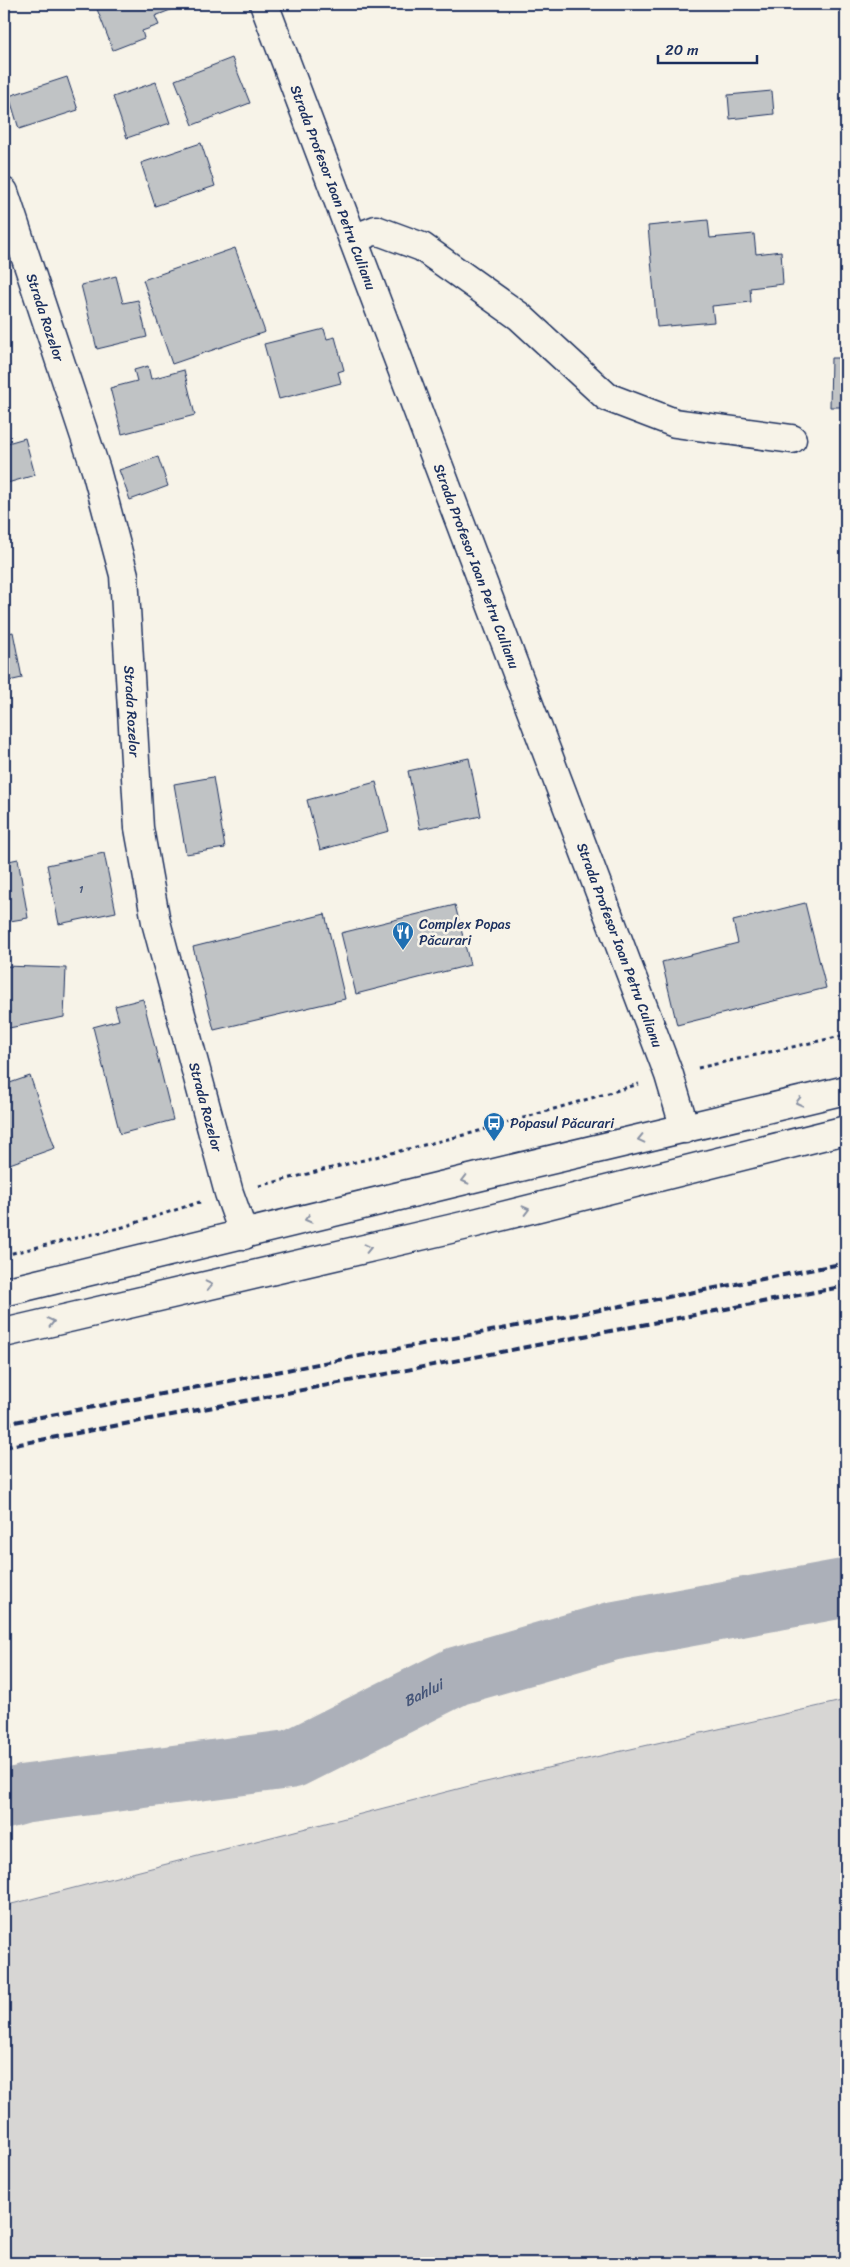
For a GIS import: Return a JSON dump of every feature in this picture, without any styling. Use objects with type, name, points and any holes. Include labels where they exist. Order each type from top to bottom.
[{"type":"main road","name":"Strada Profesor Ioan Petru Culianu","points":[[264,4],[669,1075],[685,1129]]},
{"type":"main road","name":"Strada Rozelor","points":[[4,192],[96,470],[124,574],[139,828],[156,922],[229,1193],[244,1234]]},
{"type":"main road","points":[[353,239],[376,230],[422,246],[519,316],[607,397],[675,423],[792,439]]},
{"type":"main road","points":[[4,1292],[846,1090]]},
{"type":"main road","points":[[4,1333],[463,1226],[846,1130]]},
{"type":"path","points":[[4,1255],[123,1227],[229,1193],[472,1133],[669,1075],[846,1035]]},
{"type":"shaded area","points":[[846,1700],[846,2263],[4,2263],[4,1906],[477,1784]]},
{"type":"building","points":[[95,4],[186,4],[155,16],[159,25],[142,31],[144,38],[113,50]]},
{"type":"building","points":[[232,58],[250,103],[193,125],[175,80]]},
{"type":"building","points":[[67,77],[78,110],[19,129],[9,96]]},
{"type":"building","points":[[156,82],[170,123],[127,138],[113,97]]},
{"type":"building","points":[[772,91],[774,114],[730,119],[728,95]]},
{"type":"building","points":[[201,143],[215,186],[155,206],[141,163]]},
{"type":"building","points":[[708,220],[710,238],[754,234],[756,254],[781,251],[783,284],[750,288],[751,302],[712,306],[714,322],[657,327],[648,226]]},
{"type":"building","points":[[235,248],[265,332],[172,364],[143,280]]},
{"type":"building","points":[[116,276],[123,303],[138,300],[147,337],[97,349],[81,285]]},
{"type":"building","points":[[324,329],[327,339],[335,337],[344,370],[338,372],[341,383],[279,399],[264,344]]},
{"type":"building","points":[[831,358],[846,358],[846,407],[830,407]]},
{"type":"building","points":[[148,366],[151,379],[184,370],[195,415],[122,434],[110,388],[137,381],[134,370]]},
{"type":"building","points":[[25,438],[35,475],[4,484],[4,444]]},
{"type":"building","points":[[158,457],[168,486],[130,500],[119,470]]},
{"type":"building","points":[[13,632],[22,678],[4,682],[4,634]]},
{"type":"building","points":[[469,758],[481,816],[420,829],[408,771]]},
{"type":"building","points":[[213,777],[225,848],[186,854],[174,784]]},
{"type":"building","points":[[376,782],[389,831],[320,850],[307,800]]},
{"type":"building","points":[[104,853],[116,912],[59,924],[47,865]]},
{"type":"building","points":[[18,859],[28,918],[4,922],[4,862]]},
{"type":"building","points":[[805,903],[826,988],[677,1025],[662,962],[738,943],[733,921]]},
{"type":"building","points":[[455,905],[470,965],[356,994],[341,933]]},
{"type":"building","points":[[325,914],[345,999],[214,1030],[193,947]]},
{"type":"building","points":[[4,966],[66,968],[64,1017],[4,1029]]},
{"type":"building","points":[[143,999],[173,1120],[120,1134],[93,1027],[119,1020],[115,1006]]},
{"type":"building","points":[[30,1076],[55,1148],[4,1166],[4,1085]]},
{"type":"waterway","name":"Bahlui","points":[[4,1800],[25,1794],[292,1759],[457,1676],[613,1631],[846,1588]]},
{"type":"railway","points":[[4,1424],[846,1263]]},
{"type":"railway","points":[[4,1447],[846,1286]]},
{"type":"place","name":"Complex Popas Păcurari","points":[[403,951]]},
{"type":"place","name":"Popasul Păcurari","points":[[494,1142]]}]
